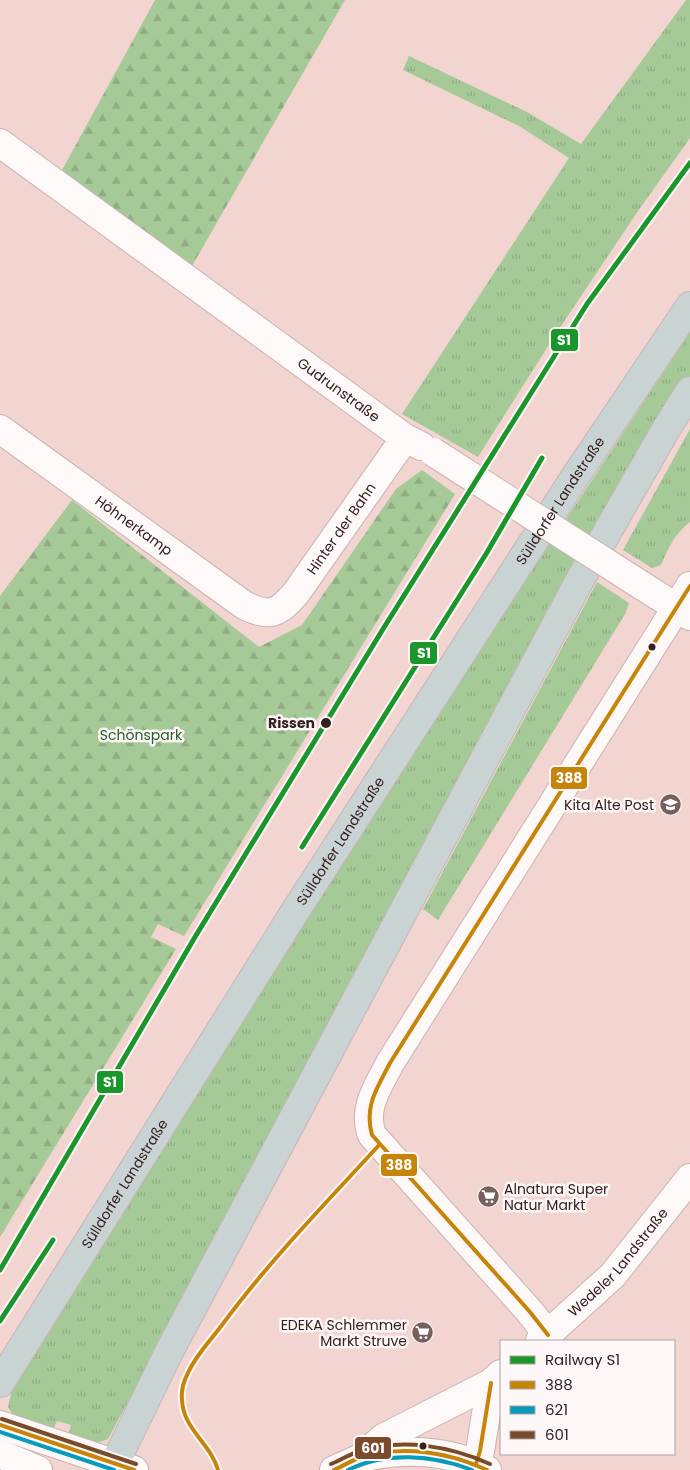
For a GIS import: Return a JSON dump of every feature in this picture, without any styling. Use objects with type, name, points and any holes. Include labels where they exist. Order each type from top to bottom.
[{"type":"highway","name":"Sülldorfer Landstraße","points":[[0,1383],[294,913],[570,486],[690,306]]},
{"type":"highway","points":[[124,1467],[170,1350],[581,578],[690,391]]},
{"type":"street","name":"Gudrunstraße","points":[[0,144],[405,438],[434,452],[641,585],[685,603]]},
{"type":"street","name":"Höhnerkamp","points":[[0,429],[244,605],[257,611],[272,613]]},
{"type":"street","name":"Hinter der Bahn","points":[[272,613],[277,612],[296,594],[405,438]]},
{"type":"street","points":[[544,1338],[530,1312],[372,1135],[368,1125],[368,1114],[371,1100],[390,1064],[685,603]]},
{"type":"street","name":"Wedeler Landstraße","points":[[544,1338],[613,1275],[690,1178]]},
{"type":"street","points":[[361,1458],[383,1438],[496,1379]]},
{"type":"street","points":[[334,1470],[361,1458],[376,1454],[394,1453],[430,1453],[452,1456],[482,1467],[480,1451],[496,1379]]},
{"type":"street","points":[[0,1425],[124,1467]]},
{"type":"street","points":[[0,1454],[38,1470]]},
{"type":"green space","points":[[155,0],[345,0],[185,278],[55,183]]},
{"type":"green space","points":[[686,0],[690,0],[690,138],[638,211],[557,332],[478,457],[402,414],[569,158],[519,126],[403,70],[409,56],[527,112],[581,144]]},
{"type":"green space","points":[[690,332],[690,377],[661,424],[108,1439],[98,1442],[83,1441],[68,1436],[71,1425],[57,1421],[53,1430],[15,1418],[8,1407],[13,1384],[406,761]]},
{"type":"green space","points":[[690,429],[690,522],[669,547],[661,565],[652,568],[623,550]]},
{"type":"green space","name":"Schönspark","points":[[422,470],[455,494],[184,936],[158,924],[151,937],[176,949],[0,1237],[0,596],[72,500],[259,647],[302,625],[396,489]]},
{"type":"green space","points":[[597,582],[629,603],[625,614],[438,920],[423,909]]},
{"type":"rail line","name":"S1","points":[[0,1270],[195,937],[383,629],[587,304],[690,163]]},
{"type":"rail line","name":"S1","points":[[302,847],[486,554],[542,458]]},
{"type":"rail line","name":"S1","points":[[0,1321],[53,1240]]},
{"type":"transit line","name":"388","points":[[548,1335],[530,1312],[372,1135],[370,1125],[371,1106],[376,1089],[390,1063],[690,586]]},
{"type":"transit line","name":"388","points":[[218,1470],[210,1452],[187,1420],[184,1410],[182,1390],[190,1368],[259,1278],[380,1144]]},
{"type":"transit line","name":"388","points":[[476,1464],[480,1451],[491,1383]]},
{"type":"transit line","name":"601","points":[[2,1419],[136,1464]]},
{"type":"transit line","name":"388","points":[[0,1425],[134,1470]]},
{"type":"transit line","name":"621","points":[[0,1432],[114,1470]]},
{"type":"transit line","name":"601","points":[[331,1464],[360,1451],[393,1445],[426,1446],[443,1449],[490,1464]]},
{"type":"transit line","name":"388","points":[[334,1470],[362,1457],[394,1451],[426,1452],[441,1455],[487,1470]]},
{"type":"transit line","name":"621","points":[[348,1470],[378,1460],[410,1457],[442,1461],[472,1470]]},
{"type":"place","name":"Rissen","points":[[326,723]]},
{"type":"place","name":"Kita Alte Post","points":[[670,805]]},
{"type":"place","name":"Alnatura Super Natur Markt","points":[[488,1197]]},
{"type":"place","name":"EDEKA Schlemmer Markt Struve","points":[[423,1333]]}]
